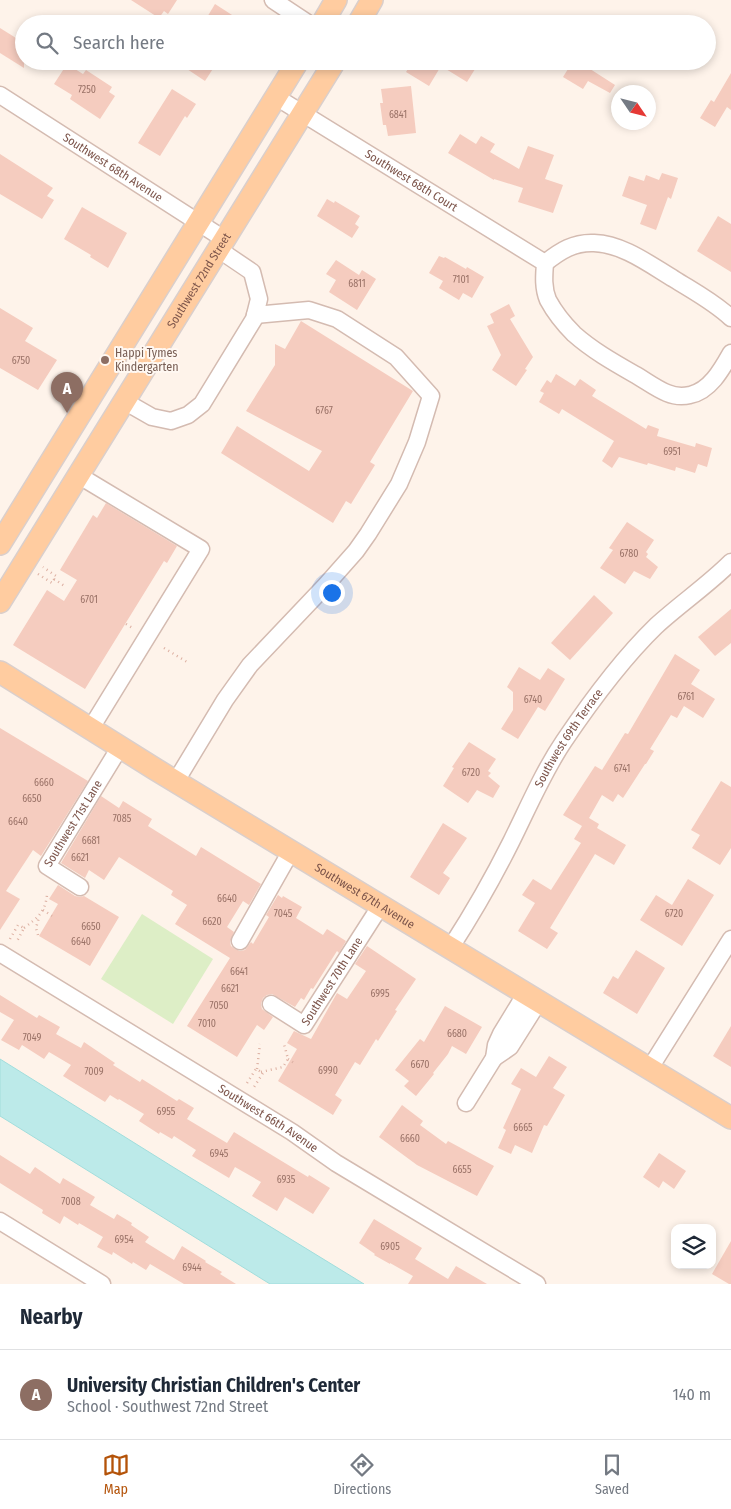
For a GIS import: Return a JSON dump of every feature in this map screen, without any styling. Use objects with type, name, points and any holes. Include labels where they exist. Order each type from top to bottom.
[{"type":"main road","points":[[327,15],[336,0]]},
{"type":"main road","points":[[363,15],[372,0]]},
{"type":"main road","points":[[0,544],[292,70]]},
{"type":"main road","name":"Southwest 72nd Street","points":[[0,602],[329,70]]},
{"type":"main road","name":"Southwest 67th Avenue","points":[[0,672],[176,782],[731,1118]]},
{"type":"street","points":[[273,0],[296,15]]},
{"type":"street","name":"Southwest 68th Avenue","points":[[0,95],[198,223],[252,272],[259,299],[255,315]]},
{"type":"street","name":"Southwest 68th Court","points":[[276,97],[546,263]]},
{"type":"street","points":[[731,318],[712,303],[624,250],[593,243],[567,247],[546,263],[545,291],[561,321],[590,347],[666,393],[683,396],[700,392],[716,377],[731,353]]},
{"type":"street","points":[[124,402],[152,417],[171,421],[188,416],[202,404],[255,315],[309,310],[336,319],[396,357],[431,396],[417,442],[399,484],[368,534],[356,551],[325,586],[250,665],[221,707],[176,782]]},
{"type":"street","points":[[78,476],[201,549],[91,728]]},
{"type":"street","name":"Southwest 69th Terrace","points":[[451,947],[501,861],[556,754],[588,708],[622,663],[641,642],[731,562]]},
{"type":"street","name":"Southwest 71st Lane","points":[[80,887],[47,866],[120,747]]},
{"type":"street","points":[[240,941],[291,852]]},
{"type":"street","name":"Southwest 70th Lane","points":[[271,1004],[304,1025],[382,905]]},
{"type":"street","points":[[650,1068],[731,939]]},
{"type":"street","name":"Southwest 66th Avenue","points":[[0,954],[292,1132],[344,1168],[537,1284]]},
{"type":"street","points":[[466,1103],[494,1058],[510,1047],[532,996]]},
{"type":"street","points":[[0,1221],[102,1284]]},
{"type":"path","points":[[38,574],[52,583],[56,576],[43,567]]},
{"type":"path","points":[[54,579],[66,586]]},
{"type":"path","points":[[164,648],[187,662]]},
{"type":"path","points":[[38,935],[36,928],[46,906],[47,895]]},
{"type":"path","points":[[43,910],[52,916]]},
{"type":"path","points":[[16,943],[24,928],[40,916]]},
{"type":"path","points":[[10,939],[18,925],[24,928]]},
{"type":"path","points":[[247,1083],[257,1070],[260,1044]]},
{"type":"path","points":[[284,1044],[288,1059],[294,1063]]},
{"type":"path","points":[[257,1070],[261,1072],[283,1066],[288,1059]]},
{"type":"path","points":[[254,1087],[263,1073],[261,1072]]},
{"type":"green space","points":[[142,914],[213,959],[173,1024],[101,979]]},
{"type":"water","points":[[0,1059],[364,1284],[270,1284],[0,1116]]},
{"type":"building","points":[[131,0],[177,0],[168,14],[164,11],[161,15],[154,15]]},
{"type":"building","points":[[215,4],[232,15],[208,15]]},
{"type":"building","points":[[0,28],[15,37],[15,62],[0,53]]},
{"type":"building","points":[[63,70],[77,70],[83,74],[86,70],[112,87],[109,92],[115,96],[100,119],[70,99],[72,95],[54,84]]},
{"type":"building","points":[[188,70],[212,70],[205,81]]},
{"type":"building","points":[[407,70],[439,70],[429,86],[406,72]]},
{"type":"building","points":[[448,70],[474,70],[467,82]]},
{"type":"building","points":[[567,70],[592,70],[615,85],[611,85],[610,93],[588,81],[583,89],[563,77]]},
{"type":"building","points":[[731,73],[731,110],[727,107],[715,127],[700,118],[711,100],[714,102]]},
{"type":"building","points":[[411,86],[416,133],[388,136],[386,125],[383,125],[380,103],[383,103],[381,89]]},
{"type":"building","points":[[172,89],[196,104],[187,118],[185,116],[160,156],[138,143]]},
{"type":"building","points":[[460,134],[476,144],[481,136],[495,144],[490,152],[519,169],[528,146],[554,155],[545,179],[563,185],[553,213],[518,202],[523,188],[494,180],[448,153]]},
{"type":"building","points":[[0,154],[53,188],[47,196],[54,200],[42,219],[0,194]]},
{"type":"building","points":[[662,173],[678,178],[671,199],[668,197],[656,230],[640,224],[647,205],[622,196],[629,176],[644,181],[646,175],[659,180]]},
{"type":"building","points":[[327,199],[334,203],[335,201],[360,216],[355,224],[359,227],[352,238],[317,216]]},
{"type":"building","points":[[82,207],[127,233],[108,268],[64,239]]},
{"type":"building","points":[[718,216],[731,224],[731,272],[697,251]]},
{"type":"building","points":[[439,256],[445,257],[466,269],[467,267],[484,277],[472,298],[463,293],[459,300],[439,288],[443,281],[429,273]]},
{"type":"building","points":[[336,260],[359,275],[362,270],[376,279],[357,310],[329,292],[336,280],[326,274]]},
{"type":"building","points":[[509,304],[515,316],[510,319],[533,357],[516,386],[492,370],[501,355],[487,326],[494,323],[490,314]]},
{"type":"building","points":[[0,308],[33,328],[25,341],[57,360],[38,390],[0,368]]},
{"type":"building","points":[[301,321],[413,391],[370,462],[375,465],[351,504],[346,501],[333,523],[221,453],[237,426],[309,471],[322,451],[246,411],[275,365],[275,344],[285,349]]},
{"type":"building","points":[[556,374],[575,386],[580,379],[596,390],[592,396],[646,429],[648,425],[659,429],[657,436],[695,447],[696,443],[712,448],[707,467],[698,464],[695,473],[676,467],[675,471],[619,457],[612,468],[602,461],[614,441],[562,409],[559,414],[539,402],[544,393],[540,391],[547,380],[551,383]]},
{"type":"building","points":[[106,503],[177,546],[167,563],[164,561],[85,689],[13,645],[47,590],[64,601],[77,580],[60,570],[93,515],[97,518]]},
{"type":"building","points":[[627,522],[654,540],[646,552],[648,554],[646,557],[658,567],[650,579],[634,571],[625,584],[600,568],[613,550],[609,548]]},
{"type":"building","points":[[594,595],[613,613],[570,660],[551,643]]},
{"type":"building","points":[[731,609],[731,643],[715,656],[698,637]]},
{"type":"building","points":[[675,654],[700,670],[691,684],[715,699],[703,718],[684,706],[677,718],[671,715],[650,749],[654,751],[623,798],[618,794],[613,802],[602,795],[589,818],[599,824],[597,828],[626,845],[614,865],[595,854],[550,928],[558,933],[547,949],[518,931],[535,903],[522,895],[533,879],[551,890],[581,843],[574,839],[582,826],[563,815],[595,766],[602,770],[625,733],[628,734]]},
{"type":"building","points":[[519,667],[540,680],[548,668],[565,679],[545,711],[538,707],[518,739],[501,729],[513,710],[513,692],[507,687]]},
{"type":"building","points":[[0,728],[88,781],[41,856],[33,850],[6,891],[20,899],[0,930]]},
{"type":"building","points":[[469,742],[496,759],[488,771],[491,773],[488,776],[500,786],[493,798],[477,790],[468,803],[443,786],[454,768],[452,767]]},
{"type":"building","points":[[721,781],[731,787],[731,848],[720,865],[692,848],[700,835],[691,830]]},
{"type":"building","points":[[101,796],[119,808],[123,801],[152,819],[148,826],[196,856],[201,847],[261,884],[249,905],[243,901],[227,927],[234,932],[230,942],[231,946],[235,949],[245,950],[251,942],[253,944],[269,917],[266,915],[278,895],[302,907],[296,918],[323,935],[327,929],[346,941],[339,953],[337,951],[313,989],[311,988],[304,1000],[301,998],[295,1007],[272,994],[263,998],[262,1009],[273,1017],[264,1030],[257,1025],[237,1057],[187,1026],[230,958],[175,924],[187,905],[171,895],[173,891],[119,857],[104,880],[89,870],[85,878],[61,863]]},
{"type":"building","points":[[443,823],[467,838],[443,873],[450,878],[439,895],[410,877]]},
{"type":"building","points":[[688,879],[714,895],[682,946],[640,920],[656,895],[672,905]]},
{"type":"building","points":[[58,885],[75,896],[84,896],[119,917],[90,966],[39,936],[58,904],[49,899]]},
{"type":"building","points":[[367,946],[416,979],[395,1010],[397,1011],[378,1041],[376,1039],[360,1065],[355,1062],[335,1095],[342,1100],[333,1115],[278,1081],[297,1049],[287,1043],[294,1031],[311,1039],[337,993],[347,999],[366,971],[355,964]]},
{"type":"building","points":[[636,950],[665,968],[637,1014],[603,993],[613,976],[618,979]]},
{"type":"building","points":[[0,995],[37,1018],[39,1015],[60,1027],[56,1034],[81,1048],[84,1042],[115,1063],[113,1065],[140,1082],[142,1079],[177,1101],[179,1099],[194,1108],[187,1119],[227,1143],[234,1132],[308,1177],[309,1175],[330,1188],[313,1214],[285,1197],[277,1211],[252,1196],[261,1182],[235,1167],[229,1178],[192,1156],[196,1150],[174,1136],[172,1139],[160,1132],[159,1134],[139,1121],[144,1114],[110,1095],[105,1102],[63,1076],[71,1065],[49,1052],[44,1059],[22,1045],[19,1050],[1,1040],[14,1020],[0,1012]]},
{"type":"building","points":[[445,1006],[482,1027],[466,1054],[452,1046],[434,1074],[416,1096],[404,1086],[409,1081],[395,1070],[420,1039],[424,1042]]},
{"type":"building","points":[[731,1026],[731,1067],[713,1056]]},
{"type":"building","points":[[549,1056],[567,1067],[553,1088],[565,1095],[547,1126],[544,1125],[532,1153],[515,1145],[511,1154],[498,1148],[506,1130],[503,1128],[521,1089],[511,1084],[521,1068],[536,1077]]},
{"type":"building","points":[[402,1105],[423,1121],[420,1125],[446,1144],[448,1141],[494,1166],[477,1196],[417,1165],[379,1137]]},
{"type":"building","points":[[659,1153],[686,1171],[674,1189],[663,1181],[659,1188],[643,1177]]},
{"type":"building","points":[[0,1155],[30,1174],[35,1167],[60,1184],[63,1178],[95,1197],[90,1205],[114,1219],[117,1214],[132,1223],[131,1225],[149,1237],[145,1242],[174,1260],[182,1246],[222,1272],[220,1274],[236,1284],[184,1284],[150,1264],[146,1270],[113,1252],[112,1255],[97,1247],[103,1237],[64,1216],[60,1224],[42,1213],[43,1210],[0,1183]]},
{"type":"building","points":[[374,1219],[422,1248],[415,1259],[448,1279],[456,1266],[487,1284],[408,1284],[413,1276],[374,1255],[359,1243]]},
{"type":"building","points":[[731,1241],[731,1284],[712,1274]]},
{"type":"place","name":"Happi Tymes Kindergarten","points":[[105,360]]},
{"type":"place","name":"University Christian Children's Center","points":[[67,413]]}]
